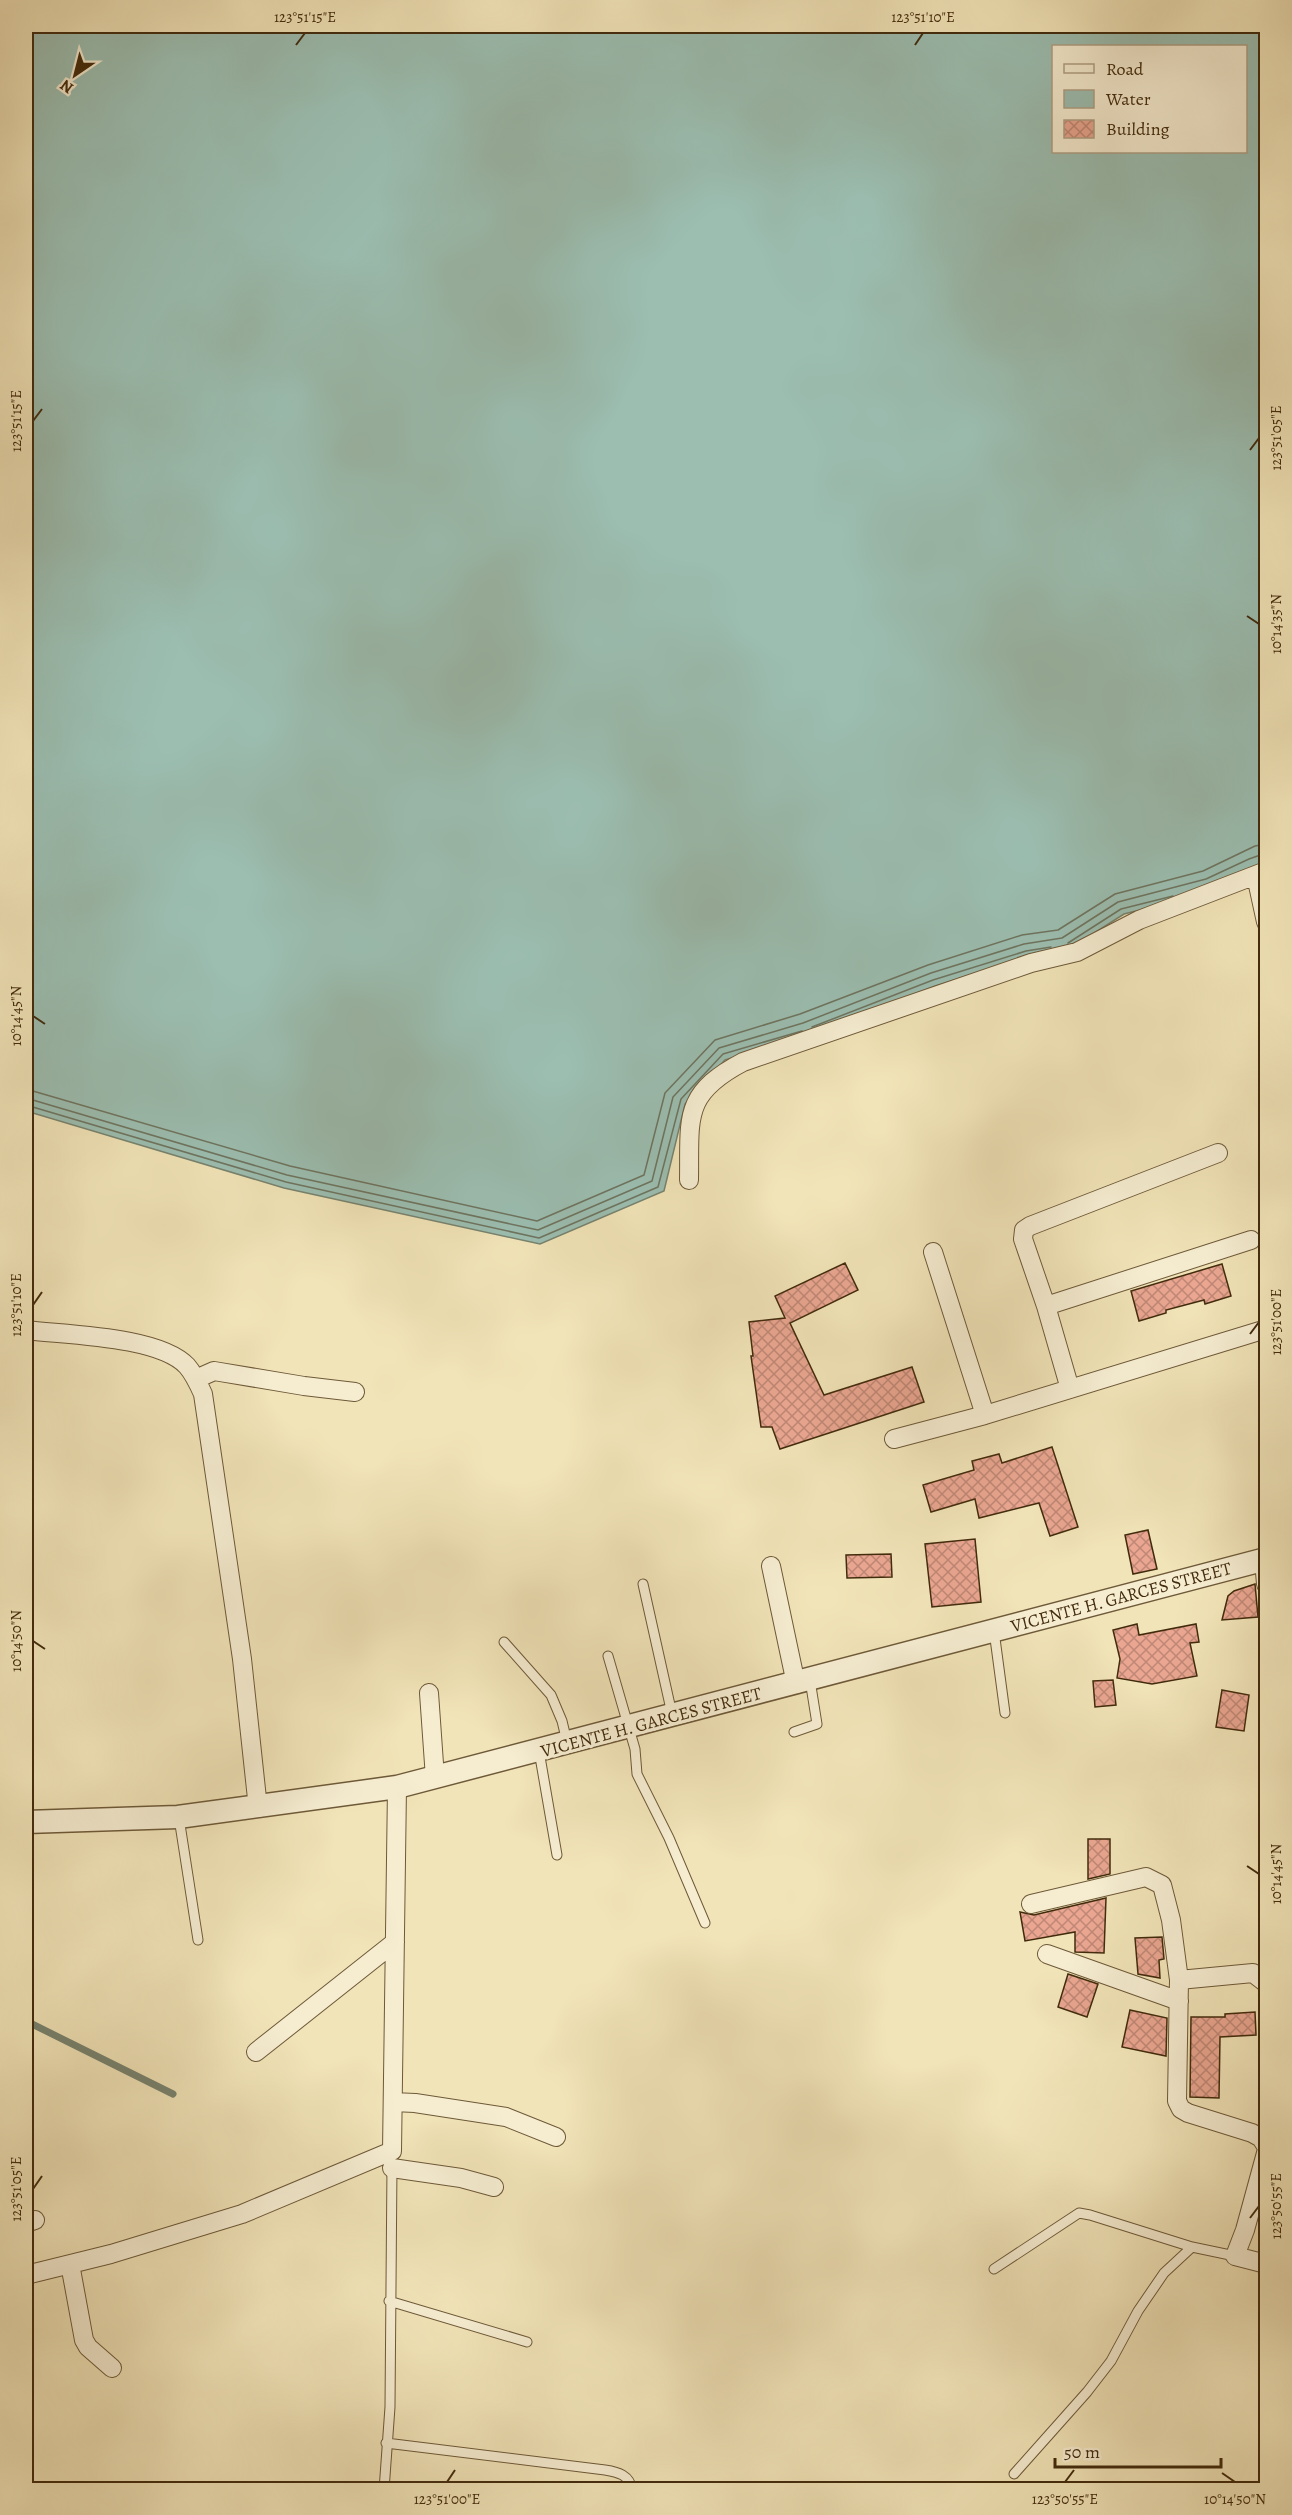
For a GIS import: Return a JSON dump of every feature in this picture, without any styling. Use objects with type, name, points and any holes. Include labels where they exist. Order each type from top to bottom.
[{"type":"street","points":[[689,1180],[691,1113],[700,1095],[720,1074],[743,1062],[1031,963],[1077,952],[1139,920],[1261,874],[1266,922]]},
{"type":"street","points":[[1070,1389],[1046,1306],[1023,1239],[1024,1230],[1218,1153]]},
{"type":"street","points":[[1046,1306],[1251,1240]]},
{"type":"street","points":[[933,1252],[985,1415]]},
{"type":"street","points":[[894,1439],[985,1415],[1266,1329]]},
{"type":"street","points":[[26,1330],[123,1341],[160,1350],[187,1366],[196,1379],[203,1394],[242,1659],[258,1808]]},
{"type":"street","points":[[196,1379],[214,1371],[355,1392]]},
{"type":"street","points":[[1265,1559],[1266,1584]]},
{"type":"street","name":"VICENTE H. GARCES STREET","points":[[26,1822],[178,1817],[258,1808],[397,1787],[568,1744],[1265,1559]]},
{"type":"street","points":[[771,1566],[803,1682]]},
{"type":"street","points":[[429,1694],[435,1778]]},
{"type":"street","points":[[392,2160],[397,1787]]},
{"type":"street","points":[[1031,1904],[1146,1877],[1156,1880],[1164,1890],[1179,1980],[1177,2101],[1181,2109],[1188,2113],[1252,2133],[1261,2138],[1266,2146]]},
{"type":"street","points":[[256,2052],[395,1942]]},
{"type":"street","points":[[1047,1954],[1179,2001]]},
{"type":"street","points":[[1179,1980],[1253,1973],[1266,1983]]},
{"type":"street","points":[[393,2102],[415,2103],[506,2118],[556,2137]]},
{"type":"street","points":[[1266,2153],[1245,2230],[1235,2256],[1266,2264]]},
{"type":"street","points":[[26,2275],[242,2214],[392,2160],[494,2187]]},
{"type":"street","points":[[70,2264],[84,2340],[88,2347],[112,2368]]},
{"type":"lane","points":[[643,1584],[672,1716]]},
{"type":"lane","points":[[994,1631],[1005,1713]]},
{"type":"lane","points":[[504,1642],[551,1695],[562,1721],[568,1744]]},
{"type":"lane","points":[[608,1656],[635,1749],[637,1774],[669,1838],[705,1923]]},
{"type":"lane","points":[[794,1732],[817,1724],[803,1682]]},
{"type":"lane","points":[[539,1751],[557,1855]]},
{"type":"lane","points":[[178,1817],[198,1940]]},
{"type":"lane","points":[[384,2490],[390,2407],[389,2301],[392,2160]]},
{"type":"lane","points":[[994,2270],[1078,2213],[1192,2247],[1235,2256]]},
{"type":"lane","points":[[1014,2474],[1087,2392],[1111,2361],[1138,2311],[1164,2272],[1192,2247]]},
{"type":"lane","points":[[389,2301],[527,2342]]},
{"type":"lane","points":[[386,2443],[622,2473],[631,2483],[632,2490]]},
{"type":"water","points":[[26,26],[1266,26],[1266,866],[1211,892],[1124,914],[1066,951],[1028,957],[935,986],[807,1036],[725,1060],[685,1104],[664,1191],[540,1244],[284,1188],[26,1111]]},
{"type":"building","points":[[845,1263],[858,1290],[790,1323],[824,1395],[912,1367],[924,1402],[780,1449],[772,1427],[761,1427],[751,1356],[753,1356],[749,1322],[785,1318],[775,1296]]},
{"type":"building","points":[[1222,1264],[1231,1296],[1205,1304],[1204,1300],[1166,1310],[1166,1313],[1139,1321],[1131,1291]]},
{"type":"building","points":[[1052,1447],[1078,1527],[1050,1536],[1039,1503],[979,1518],[975,1499],[931,1512],[923,1485],[974,1470],[972,1461],[999,1454],[1002,1463]]},
{"type":"building","points":[[1148,1530],[1157,1569],[1133,1574],[1125,1535]]},
{"type":"building","points":[[975,1539],[981,1602],[932,1607],[925,1544]]},
{"type":"building","points":[[891,1554],[892,1577],[847,1578],[846,1555]]},
{"type":"building","points":[[1255,1584],[1258,1617],[1222,1620],[1228,1596],[1234,1591]]},
{"type":"building","points":[[1137,1624],[1139,1635],[1196,1624],[1199,1642],[1190,1643],[1197,1676],[1152,1684],[1117,1678],[1120,1659],[1113,1630]]},
{"type":"building","points":[[1113,1680],[1116,1705],[1095,1707],[1093,1681]]},
{"type":"building","points":[[1222,1690],[1249,1695],[1244,1731],[1216,1727]]},
{"type":"building","points":[[1088,1839],[1110,1839],[1110,1874],[1088,1879]]},
{"type":"building","points":[[1106,1898],[1104,1953],[1075,1952],[1075,1932],[1025,1941],[1020,1912],[1034,1915]]},
{"type":"building","points":[[1162,1937],[1164,1959],[1159,1960],[1160,1978],[1138,1974],[1135,1938]]},
{"type":"building","points":[[1068,1974],[1098,1984],[1087,2017],[1058,2007]]},
{"type":"building","points":[[1130,2010],[1167,2018],[1166,2056],[1122,2047]]},
{"type":"building","points":[[1255,2012],[1256,2035],[1220,2037],[1219,2098],[1190,2097],[1191,2017],[1225,2017],[1225,2014]]},
{"type":"waterway","points":[[26,2021],[173,2094]]}]
